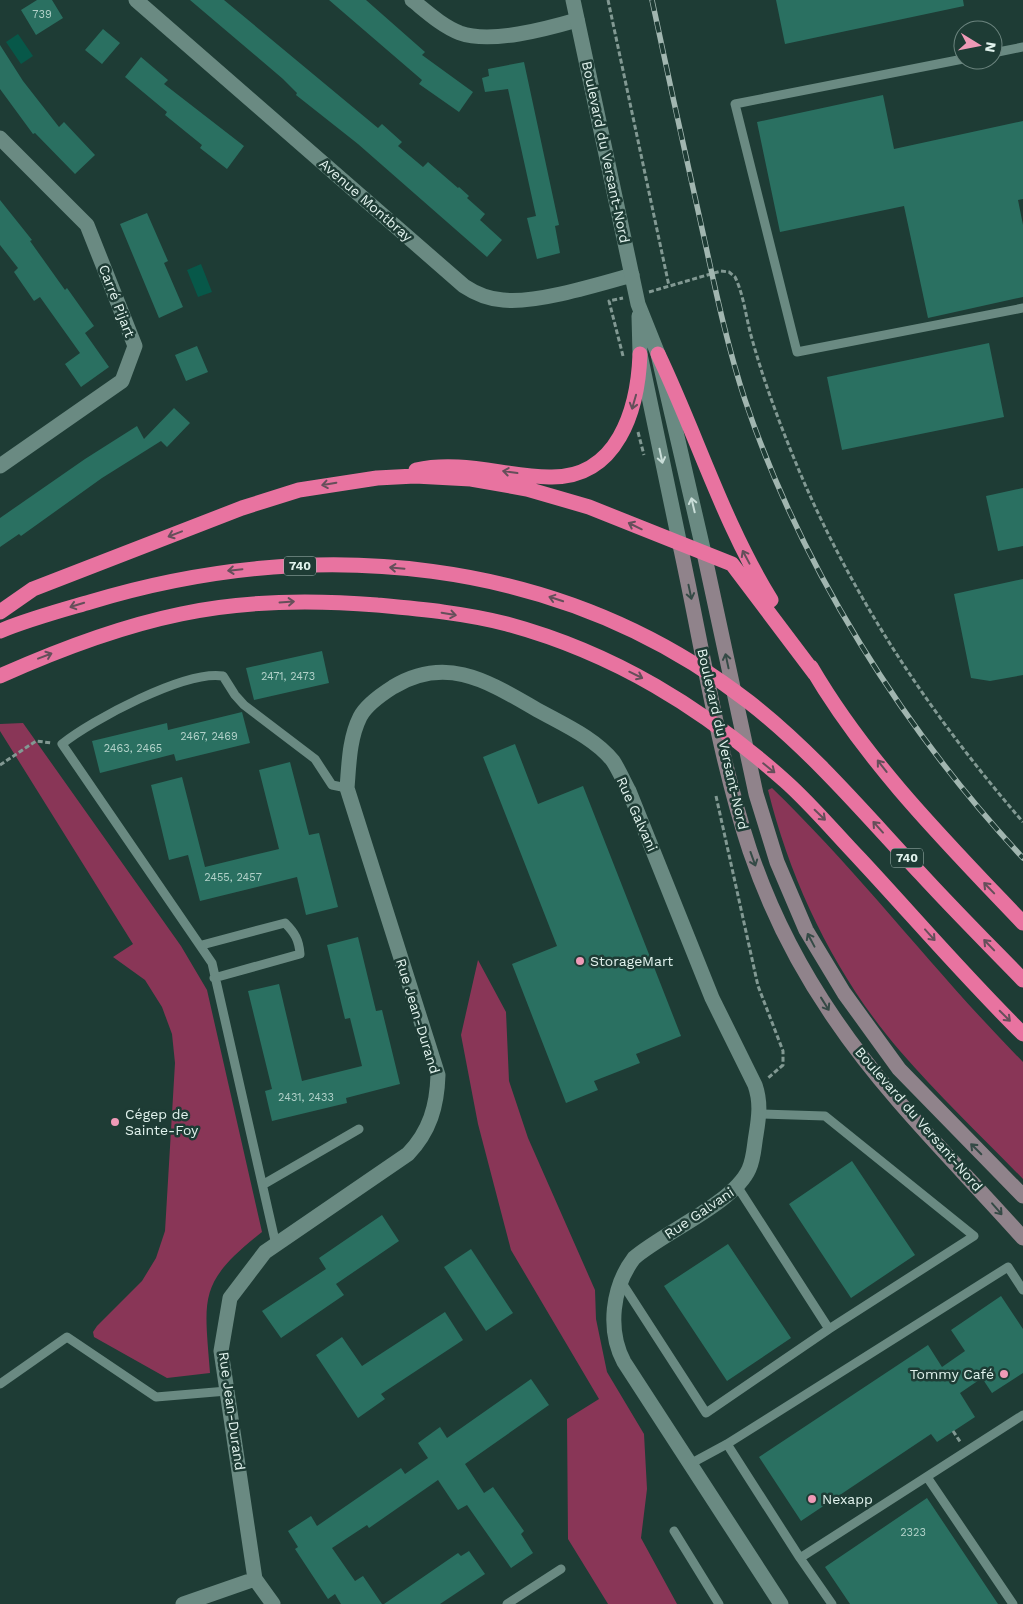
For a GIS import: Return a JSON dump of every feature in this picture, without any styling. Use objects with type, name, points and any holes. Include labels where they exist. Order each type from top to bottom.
[{"type":"highway","points":[[0,612],[33,589],[242,508],[300,490],[377,478],[436,466],[492,469],[550,477],[580,472],[606,455],[622,433],[637,394],[640,354]]},
{"type":"highway","points":[[658,354],[686,412],[711,481],[737,540],[839,712],[921,816],[1023,923]]},
{"type":"highway","points":[[377,478],[436,476],[507,484],[589,507],[680,545],[725,561],[737,570],[815,674]]},
{"type":"highway","name":"740","points":[[0,631],[22,622],[120,592],[179,578],[235,569],[316,565],[373,566],[429,570],[476,578],[562,600],[654,642],[705,672],[748,702],[790,737],[860,806],[920,873],[1023,980]]},
{"type":"highway","name":"740","points":[[0,676],[82,642],[164,618],[225,606],[319,600],[427,609],[506,624],[592,654],[649,681],[700,712],[785,781],[827,821],[1023,1034]]},
{"type":"main road","name":"Boulevard du Versant-Nord","points":[[680,545],[734,796],[751,852],[782,930],[828,1010],[863,1058],[1023,1238]]},
{"type":"main road","name":"Boulevard du Versant-Nord","points":[[704,553],[756,794],[777,862],[806,930],[844,993],[899,1069],[1023,1196]]},
{"type":"street","name":"Avenue Montbray","points":[[136,0],[464,286],[478,295],[505,301],[521,300],[632,275]]},
{"type":"street","points":[[412,0],[432,17],[460,33],[488,36],[541,30],[577,20]]},
{"type":"street","name":"Boulevard du Versant-Nord","points":[[573,0],[638,304],[640,354],[680,545]]},
{"type":"street","name":"Carré Pijart","points":[[0,138],[87,225],[135,346],[122,382],[0,466]]},
{"type":"street","name":"Boulevard du Versant-Nord","points":[[638,304],[658,354],[704,553]]},
{"type":"street","name":"Rue Jean-Durand","points":[[273,1604],[255,1579],[227,1391],[222,1351],[230,1298],[265,1252],[408,1154],[421,1140],[437,1101],[438,1075],[347,788],[350,750],[360,716],[382,694],[408,678],[438,671],[469,676],[490,682],[593,743],[613,762]]},
{"type":"street","name":"Rue Galvani","points":[[613,762],[629,791],[712,998],[760,1097],[760,1114],[752,1160],[746,1174],[737,1186],[643,1251],[628,1266],[613,1313],[614,1333],[620,1354],[781,1604]]},
{"type":"street","points":[[182,1604],[255,1579]]},
{"type":"lane","points":[[1003,51],[1023,47]]},
{"type":"lane","points":[[953,61],[735,104],[797,352],[1023,308]]},
{"type":"lane","points":[[276,1245],[264,1184],[212,963],[202,945],[62,744],[81,729],[172,685],[212,674],[223,676],[244,705],[315,759],[332,785],[347,788]]},
{"type":"lane","points":[[202,945],[285,923],[294,931],[299,942],[300,954],[214,978]]},
{"type":"lane","points":[[622,1283],[706,1413],[829,1329],[974,1236],[825,1116],[760,1114]]},
{"type":"lane","points":[[264,1184],[359,1129]]},
{"type":"lane","points":[[737,1186],[829,1329]]},
{"type":"lane","points":[[690,1464],[727,1444],[1008,1267],[1023,1290]]},
{"type":"lane","points":[[0,1384],[67,1337],[156,1397],[227,1391]]},
{"type":"lane","points":[[800,1558],[1023,1415]]},
{"type":"lane","points":[[727,1444],[800,1558],[832,1604]]},
{"type":"lane","points":[[927,1477],[1013,1604]]},
{"type":"lane","points":[[674,1531],[720,1604]]},
{"type":"lane","points":[[507,1604],[562,1569]]},
{"type":"path","points":[[608,0],[669,286]]},
{"type":"path","points":[[659,290],[721,271],[729,272],[735,277],[756,354],[787,441],[805,485],[860,593],[910,677],[940,720],[1023,822]]},
{"type":"path","points":[[609,301],[624,364]]},
{"type":"path","points":[[0,765],[36,741]]},
{"type":"path","points":[[716,793],[758,986],[784,1055],[780,1070],[755,1085]]},
{"type":"shaded area","points":[[18,34],[33,56],[21,64],[6,42]]},
{"type":"shaded area","points":[[201,264],[212,292],[198,297],[187,270]]},
{"type":"shaded area","points":[[23,723],[181,946],[207,990],[262,1232],[226,1265],[216,1278],[210,1292],[207,1308],[207,1325],[210,1373],[167,1378],[94,1337],[93,1332],[97,1326],[142,1281],[156,1258],[165,1231],[175,1063],[172,1034],[162,1007],[145,980],[113,957],[133,944],[0,731],[0,724]]},
{"type":"shaded area","points":[[772,788],[837,855],[1023,1062],[1023,1179],[915,1068],[877,1023],[856,993],[819,928],[803,895],[778,825],[768,790]]},
{"type":"shaded area","points":[[478,960],[506,1012],[509,1081],[528,1138],[595,1290],[596,1319],[607,1372],[644,1434],[647,1489],[641,1538],[677,1604],[608,1604],[568,1539],[567,1419],[599,1399],[511,1250],[478,1124],[461,1035]]},
{"type":"building","points":[[37,0],[52,0],[63,18],[36,35],[21,10]]},
{"type":"building","points":[[190,0],[224,0],[378,128],[382,124],[402,142],[398,146],[423,167],[428,162],[459,187],[469,196],[467,198],[485,214],[480,220],[502,240],[487,257],[358,144],[296,95],[297,93],[283,79]]},
{"type":"building","points":[[329,0],[366,0],[425,52],[422,55],[473,92],[459,112],[419,84],[422,80]]},
{"type":"building","points":[[776,0],[963,0],[964,6],[785,44]]},
{"type":"building","points":[[103,29],[120,43],[102,64],[85,50]]},
{"type":"building","points":[[0,45],[23,81],[59,127],[64,122],[95,155],[75,174],[35,133],[33,134],[0,89]]},
{"type":"building","points":[[141,57],[168,80],[164,84],[244,146],[227,169],[200,148],[202,145],[165,115],[167,112],[125,77]]},
{"type":"building","points":[[524,62],[559,225],[555,226],[560,253],[537,259],[527,218],[536,216],[508,89],[485,92],[482,78],[489,76],[488,69]]},
{"type":"building","points":[[883,95],[894,149],[1023,121],[1023,199],[1018,200],[1023,225],[1023,297],[928,318],[904,206],[780,232],[757,122]]},
{"type":"building","points":[[0,200],[32,240],[30,241],[65,290],[67,288],[94,326],[85,333],[109,367],[81,387],[65,364],[80,353],[40,297],[34,301],[14,272],[18,268],[0,245]]},
{"type":"building","points":[[147,213],[168,261],[164,263],[183,307],[159,318],[120,224]]},
{"type":"building","points":[[989,343],[1004,417],[842,450],[827,377]]},
{"type":"building","points":[[197,346],[208,372],[186,381],[175,355]]},
{"type":"building","points":[[174,408],[190,423],[167,447],[161,441],[102,478],[21,536],[19,534],[0,547],[0,518],[85,459],[137,426],[144,439]]},
{"type":"building","points":[[1023,488],[1023,546],[998,551],[986,496]]},
{"type":"building","points":[[1023,579],[1023,675],[990,681],[971,678],[954,594]]},
{"type":"building","points":[[322,651],[329,683],[254,700],[246,668]]},
{"type":"building","points":[[242,712],[250,743],[176,761],[174,754],[100,773],[92,741],[167,723],[168,730]]},
{"type":"building","points":[[515,744],[538,804],[583,786],[681,1036],[636,1054],[640,1063],[594,1081],[598,1090],[566,1103],[512,964],[557,946],[483,757]]},
{"type":"building","points":[[290,762],[309,835],[319,833],[338,907],[306,915],[297,877],[200,901],[188,855],[169,860],[151,785],[182,777],[205,867],[279,849],[259,770]]},
{"type":"building","points":[[358,937],[376,1011],[382,1010],[400,1084],[346,1098],[347,1103],[272,1121],[265,1091],[272,1089],[248,991],[279,984],[302,1081],[362,1066],[350,1018],[345,1019],[327,945]]},
{"type":"building","points":[[852,1161],[915,1255],[851,1298],[789,1204]]},
{"type":"building","points":[[382,1215],[399,1241],[336,1284],[344,1295],[281,1338],[262,1311],[326,1269],[319,1258]]},
{"type":"building","points":[[728,1244],[791,1338],[727,1381],[664,1286]]},
{"type":"building","points":[[471,1249],[513,1313],[486,1331],[444,1267]]},
{"type":"building","points":[[1001,1296],[1023,1329],[1023,1373],[992,1393],[982,1378],[960,1393],[975,1417],[937,1442],[931,1434],[801,1521],[759,1457],[928,1345],[942,1367],[965,1351],[951,1330]]},
{"type":"building","points":[[445,1312],[463,1340],[381,1394],[385,1399],[358,1418],[316,1355],[342,1337],[362,1366]]},
{"type":"building","points":[[531,1379],[549,1405],[465,1464],[484,1493],[493,1487],[524,1531],[521,1534],[533,1553],[511,1568],[467,1505],[458,1510],[438,1480],[369,1528],[367,1525],[332,1548],[355,1581],[363,1576],[382,1604],[341,1604],[335,1594],[328,1599],[295,1549],[298,1547],[288,1531],[311,1516],[317,1526],[401,1468],[405,1474],[428,1458],[418,1443],[440,1427],[447,1438]]},
{"type":"building","points":[[927,1498],[998,1604],[850,1604],[825,1567]]},
{"type":"building","points":[[469,1551],[485,1574],[440,1604],[384,1604],[458,1553],[461,1556]]},
{"type":"railway","points":[[652,0],[726,334],[745,400],[768,462],[795,524],[826,584],[860,643],[897,700],[937,756],[1023,858]]},
{"type":"place","name":"StorageMart","points":[[580,961]]},
{"type":"place","name":"Cégep de Sainte-Foy","points":[[115,1122]]},
{"type":"place","name":"Tommy Café","points":[[1004,1374]]},
{"type":"place","name":"Nexapp","points":[[812,1499]]}]
